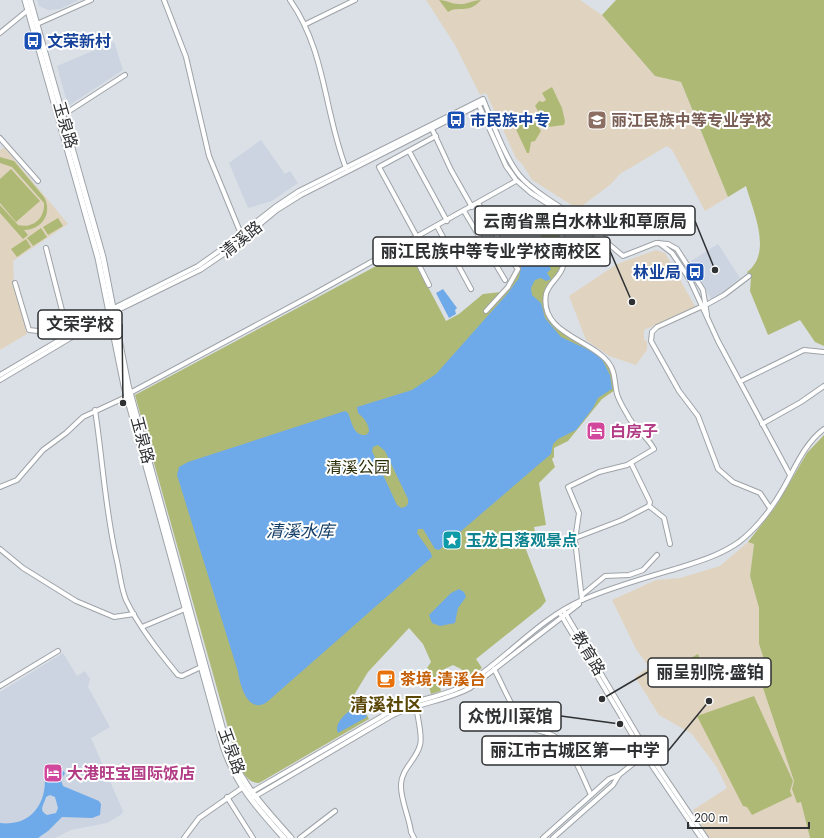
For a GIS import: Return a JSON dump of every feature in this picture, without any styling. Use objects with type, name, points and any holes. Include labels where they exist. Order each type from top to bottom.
[{"type":"main road","name":"玉泉路","points":[[25,0],[112,311]]},
{"type":"main road","name":"玉泉路","points":[[30,0],[103,257],[128,395],[223,746],[234,775],[242,788],[291,838]]},
{"type":"main road","name":"玉泉路","points":[[128,395],[226,740],[238,773],[250,796],[284,838]]},
{"type":"street","points":[[37,24],[91,0]]},
{"type":"street","points":[[164,0],[186,57],[209,156],[241,234]]},
{"type":"street","points":[[290,0],[306,24],[315,49],[337,143],[346,168]]},
{"type":"street","points":[[306,24],[355,0]]},
{"type":"street","points":[[0,33],[28,10]]},
{"type":"street","points":[[63,115],[125,75]]},
{"type":"street","name":"清溪路","points":[[0,375],[71,332],[190,271],[213,256],[289,197],[483,101],[512,164],[520,176],[535,189],[598,231],[604,240]]},
{"type":"street","points":[[478,103],[506,166],[516,181],[531,193],[604,240],[624,256],[658,243],[668,244],[677,249],[703,290],[707,315],[718,341],[790,476]]},
{"type":"street","name":"清溪路","points":[[0,380],[112,311],[204,267],[277,210],[296,198],[432,129],[478,103]]},
{"type":"street","points":[[432,129],[451,170],[472,207]]},
{"type":"street","points":[[417,237],[379,167],[436,136]]},
{"type":"street","points":[[0,138],[38,181]]},
{"type":"street","points":[[409,151],[447,221]]},
{"type":"street","points":[[0,487],[14,482],[43,450],[66,433],[82,417],[128,395],[408,243],[516,181]]},
{"type":"street","points":[[478,203],[503,244],[504,252],[518,269],[508,287],[486,311]]},
{"type":"street","points":[[464,211],[505,280]]},
{"type":"street","points":[[570,219],[562,232],[563,266],[550,284],[547,293],[546,299],[548,312],[565,333],[595,350],[605,358],[612,368],[616,380],[617,393],[628,416],[644,434],[654,449],[631,463],[599,472],[568,487],[578,510],[575,538],[582,600]]},
{"type":"street","points":[[437,226],[471,289]]},
{"type":"street","points":[[408,243],[429,285]]},
{"type":"street","points":[[46,248],[66,326],[68,325],[71,332]]},
{"type":"street","points":[[749,276],[724,295],[705,306],[657,327],[652,332],[651,341],[679,391],[698,416],[718,469],[733,482],[760,493],[770,508]]},
{"type":"street","points":[[15,283],[29,330],[38,331],[66,326]]},
{"type":"street","points":[[741,382],[804,350],[824,352]]},
{"type":"street","points":[[762,424],[824,386]]},
{"type":"street","points":[[95,410],[101,445],[102,475],[108,524],[124,592],[142,627],[178,675],[182,676],[201,667]]},
{"type":"street","points":[[250,796],[395,709],[415,701],[453,691],[468,684],[562,613],[582,600],[636,581],[704,560],[726,550],[744,538],[770,508],[808,445],[824,429]]},
{"type":"street","points":[[631,463],[650,502],[649,506]]},
{"type":"street","points":[[575,538],[622,520],[649,506]]},
{"type":"street","points":[[649,506],[664,518],[670,544]]},
{"type":"street","points":[[0,549],[23,568],[76,601],[114,617],[134,614]]},
{"type":"street","points":[[582,595],[605,576],[634,574],[645,569],[657,555]]},
{"type":"street","points":[[634,574],[636,581]]},
{"type":"street","points":[[250,796],[370,728],[416,705],[460,693],[476,684],[562,613],[590,597]]},
{"type":"street","points":[[142,627],[185,609]]},
{"type":"street","name":"教育路","points":[[562,613],[644,755],[701,838]]},
{"type":"street","name":"教育路","points":[[562,613],[644,746],[706,838]]},
{"type":"street","points":[[0,686],[58,651]]},
{"type":"street","points":[[494,670],[522,720],[532,730],[550,734],[561,742],[573,759],[591,795]]},
{"type":"street","points":[[414,838],[411,832],[401,785],[404,773],[420,745],[421,736],[418,727],[416,705]]},
{"type":"street","points":[[543,838],[609,779],[619,775],[644,755]]},
{"type":"street","points":[[553,838],[613,785],[619,775]]},
{"type":"street","points":[[184,838],[199,818],[227,797],[242,788]]},
{"type":"street","points":[[227,797],[253,838]]},
{"type":"street","points":[[300,838],[335,811]]},
{"type":"shaded area","points":[[37,0],[79,0],[60,9],[48,10],[39,6]]},
{"type":"shaded area","name":"丽江民族中等专业学校","points":[[426,0],[580,0],[602,15],[655,76],[681,82],[728,197],[705,211],[672,150],[667,146],[620,174],[611,184],[578,209],[532,180],[522,164],[516,158],[486,93],[480,95],[455,45]]},
{"type":"shaded area","points":[[114,42],[123,70],[68,106],[57,66]]},
{"type":"shaded area","points":[[261,140],[285,174],[290,171],[298,183],[272,201],[248,208],[229,163]]},
{"type":"shaded area","points":[[4,147],[68,224],[13,261],[14,284],[27,334],[0,350],[0,150]]},
{"type":"shaded area","points":[[718,244],[740,278],[718,296],[711,299],[691,261]]},
{"type":"shaded area","points":[[656,250],[665,253],[696,308],[644,330],[644,340],[647,341],[647,350],[636,365],[609,356],[586,340],[569,296],[617,264]]},
{"type":"shaded area","points":[[748,542],[754,543],[750,576],[759,608],[759,644],[770,678],[768,686],[763,688],[794,781],[792,789],[801,801],[810,838],[709,838],[693,810],[727,788],[716,766],[692,734],[659,715],[635,677],[649,667],[636,649],[612,600],[656,580],[680,578],[720,566]]},
{"type":"shaded area","name":"大港旺宝国际饭店","points":[[63,653],[77,676],[85,671],[90,679],[88,687],[110,727],[91,738],[123,811],[122,814],[107,823],[71,830],[55,838],[0,838],[0,692]]},
{"type":"green space","points":[[439,0],[461,4],[481,0],[476,5],[467,9],[456,9],[448,12]]},
{"type":"green space","points":[[616,0],[824,0],[824,346],[815,342],[800,320],[768,335],[750,291],[751,277],[747,272],[755,264],[759,254],[760,243],[759,231],[746,186],[728,197],[681,82],[655,76],[602,15]]},
{"type":"green space","points":[[552,87],[562,108],[565,121],[564,125],[548,127],[535,106],[539,101],[543,102],[546,100],[542,93]]},
{"type":"green space","points":[[529,113],[541,131],[535,141],[531,142],[529,153],[527,153],[513,123]]},
{"type":"green space","points":[[0,157],[14,161],[44,197],[46,203],[47,209],[44,220],[36,227],[24,230],[28,235],[23,239],[0,213],[0,205],[18,225],[23,226],[33,224],[40,218],[44,208],[44,203],[12,167],[0,163]]},
{"type":"green space","points":[[11,169],[40,201],[16,222],[0,203],[0,179]]},
{"type":"green space","points":[[58,218],[63,226],[48,235],[43,227]]},
{"type":"green space","name":"清溪公园","points":[[550,226],[561,238],[563,257],[559,270],[545,293],[544,298],[546,311],[551,321],[558,329],[604,360],[611,371],[615,390],[602,399],[568,441],[554,448],[554,457],[552,459],[555,467],[539,483],[546,525],[534,527],[536,537],[523,542],[546,601],[541,607],[476,659],[482,668],[466,680],[461,669],[453,665],[436,673],[441,691],[431,694],[425,671],[431,662],[423,644],[409,628],[368,672],[354,695],[361,703],[369,719],[259,783],[253,782],[244,773],[238,761],[232,742],[135,395],[408,249],[446,321],[459,314],[483,294],[501,292],[507,286],[518,266],[528,254],[527,251]]},
{"type":"green space","points":[[41,228],[47,237],[33,246],[27,238]]},
{"type":"green space","points":[[26,239],[31,247],[17,257],[11,249]]},
{"type":"green space","points":[[824,435],[824,838],[810,838],[801,802],[797,803],[792,789],[794,781],[763,688],[768,686],[770,678],[759,644],[759,608],[750,576],[754,544],[748,542],[776,506],[807,453]]},
{"type":"green space","points":[[698,654],[702,665],[690,672],[685,661]]},
{"type":"green space","points":[[754,696],[793,781],[790,791],[792,796],[752,815],[747,807],[743,806],[697,716]]},
{"type":"water","name":"清溪水库","points":[[544,244],[552,246],[553,257],[547,263],[551,269],[547,273],[551,279],[546,281],[541,278],[535,280],[531,288],[532,295],[541,303],[545,318],[561,337],[595,353],[603,361],[610,375],[612,389],[598,398],[593,408],[576,430],[558,439],[553,444],[551,454],[439,550],[435,549],[423,529],[418,529],[417,533],[431,553],[432,557],[267,702],[260,705],[255,705],[250,702],[243,691],[177,475],[179,467],[188,462],[345,411],[348,413],[356,431],[362,435],[366,435],[369,432],[368,426],[358,413],[357,407],[412,390],[436,374],[508,293],[519,278],[521,267],[535,248]],"holes":[[[378,445],[385,451],[408,499],[408,504],[405,507],[401,508],[397,505],[372,451],[373,447]]]},
{"type":"water","points":[[443,289],[457,308],[455,310],[456,314],[449,318],[436,293]]},
{"type":"water","points":[[459,589],[464,592],[466,597],[458,608],[455,623],[440,626],[432,623],[429,615],[451,593]]},
{"type":"water","points":[[356,707],[363,709],[367,717],[338,733],[337,729],[339,721],[345,714]]},
{"type":"water","points":[[57,765],[65,773],[61,780],[63,786],[99,801],[101,804],[100,815],[92,818],[62,817],[48,831],[38,838],[0,838],[0,823],[22,821],[30,816],[36,809],[44,792],[44,771]],"holes":[[[50,795],[55,797],[58,808],[56,813],[47,815],[42,809],[46,797]]]},
{"type":"place","name":"文荣新村","points":[[33,41]]},
{"type":"place","name":"市民族中专","points":[[456,120]]},
{"type":"place","name":"丽江民族中等专业学校","points":[[597,120]]},
{"type":"place","name":"云南省黑白水林业和草原局","points":[[715,270]]},
{"type":"place","name":"林业局","points":[[695,272]]},
{"type":"place","name":"丽江民族中等专业学校南校区","points":[[632,302]]},
{"type":"place","name":"文荣学校","points":[[123,403]]},
{"type":"place","name":"白房子","points":[[596,431]]},
{"type":"place","name":"玉龙日落观景点","points":[[452,540]]},
{"type":"place","name":"茶境·清溪台","points":[[386,679]]},
{"type":"place","name":"丽呈别院·盛铂","points":[[602,699]]},
{"type":"place","name":"丽江市古城区第一中学","points":[[709,701]]},
{"type":"place","name":"众悦川菜馆","points":[[620,724]]},
{"type":"place","name":"大港旺宝国际饭店","points":[[53,773]]},
{"type":"district","name":"清溪社区","points":[[386,705]]}]
